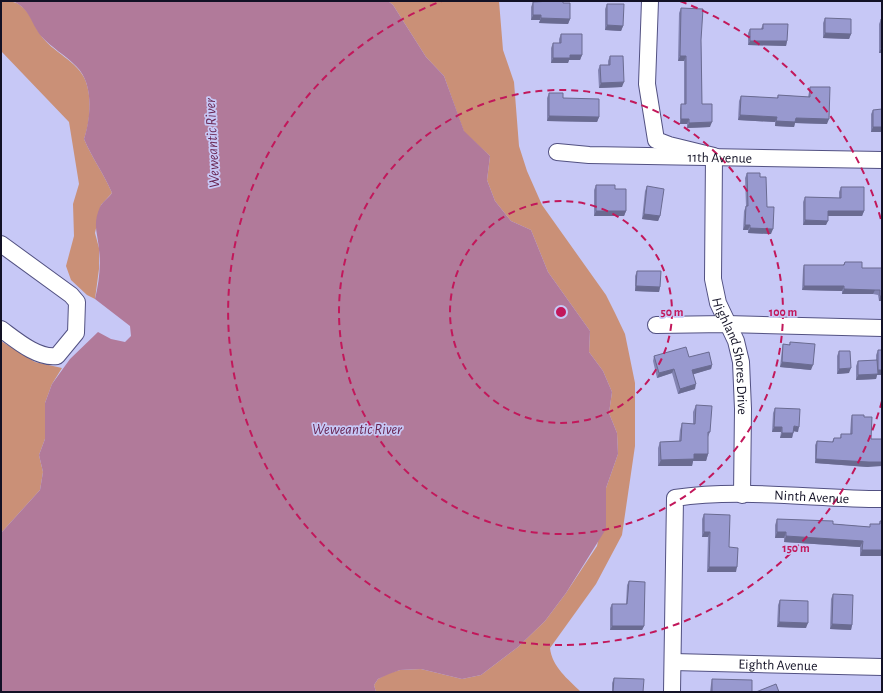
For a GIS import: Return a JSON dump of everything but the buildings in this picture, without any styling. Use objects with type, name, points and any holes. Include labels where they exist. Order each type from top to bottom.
[{"type":"street","points":[[650,1],[647,84],[656,140],[669,145],[714,156]]},
{"type":"street","name":"11th Avenue","points":[[557,152],[589,155],[882,160]]},
{"type":"street","name":"Highland Shores Drive","points":[[714,156],[713,280],[718,303],[726,324],[736,341],[741,362],[743,409],[742,496]]},
{"type":"street","points":[[1,244],[71,295],[77,302],[76,333],[57,356],[48,357],[22,344],[1,329]]},
{"type":"street","points":[[656,325],[726,324],[882,328]]},
{"type":"street","points":[[672,692],[674,662],[675,498],[695,496],[742,496]]},
{"type":"street","name":"Ninth Avenue","points":[[742,496],[882,499]]},
{"type":"street","name":"Eighth Avenue","points":[[674,662],[882,667]]},
{"type":"shaded area","points":[[1,1],[9,1],[19,4],[30,15],[45,41],[77,68],[86,82],[90,110],[84,139],[112,193],[101,205],[95,233],[99,248],[99,269],[95,299],[87,295],[71,280],[66,266],[74,236],[73,204],[79,184],[69,122],[1,51]]},
{"type":"shaded area","points":[[388,1],[499,1],[503,50],[514,82],[519,146],[527,171],[542,205],[606,295],[625,334],[635,383],[635,446],[622,535],[596,584],[550,648],[551,655],[557,667],[581,692],[376,692],[374,685],[378,679],[389,673],[400,670],[421,669],[462,679],[481,675],[518,647],[545,621],[566,593],[597,546],[605,508],[606,488],[618,454],[617,433],[609,413],[612,392],[603,371],[589,352],[590,331],[548,272],[531,230],[511,221],[495,201],[487,180],[490,156],[464,132],[444,76],[426,57],[393,5]]},
{"type":"shaded area","points":[[1,341],[35,362],[62,368],[52,384],[45,403],[45,439],[39,455],[43,472],[40,490],[1,533]]},
{"type":"water","name":"Weweantic River","points":[[13,1],[388,1],[393,5],[426,57],[444,76],[464,131],[490,156],[487,180],[495,201],[511,221],[531,230],[548,272],[590,331],[589,352],[603,371],[612,392],[609,413],[617,433],[618,454],[606,488],[606,529],[566,593],[545,621],[518,647],[481,675],[462,679],[421,669],[400,670],[378,679],[374,685],[376,692],[1,692],[1,533],[40,490],[43,472],[39,455],[45,439],[45,403],[52,384],[70,359],[98,332],[111,339],[125,342],[131,336],[130,326],[95,299],[99,281],[100,262],[96,219],[101,205],[112,193],[84,139],[89,111],[86,81],[76,66],[41,36],[27,12]]}]
